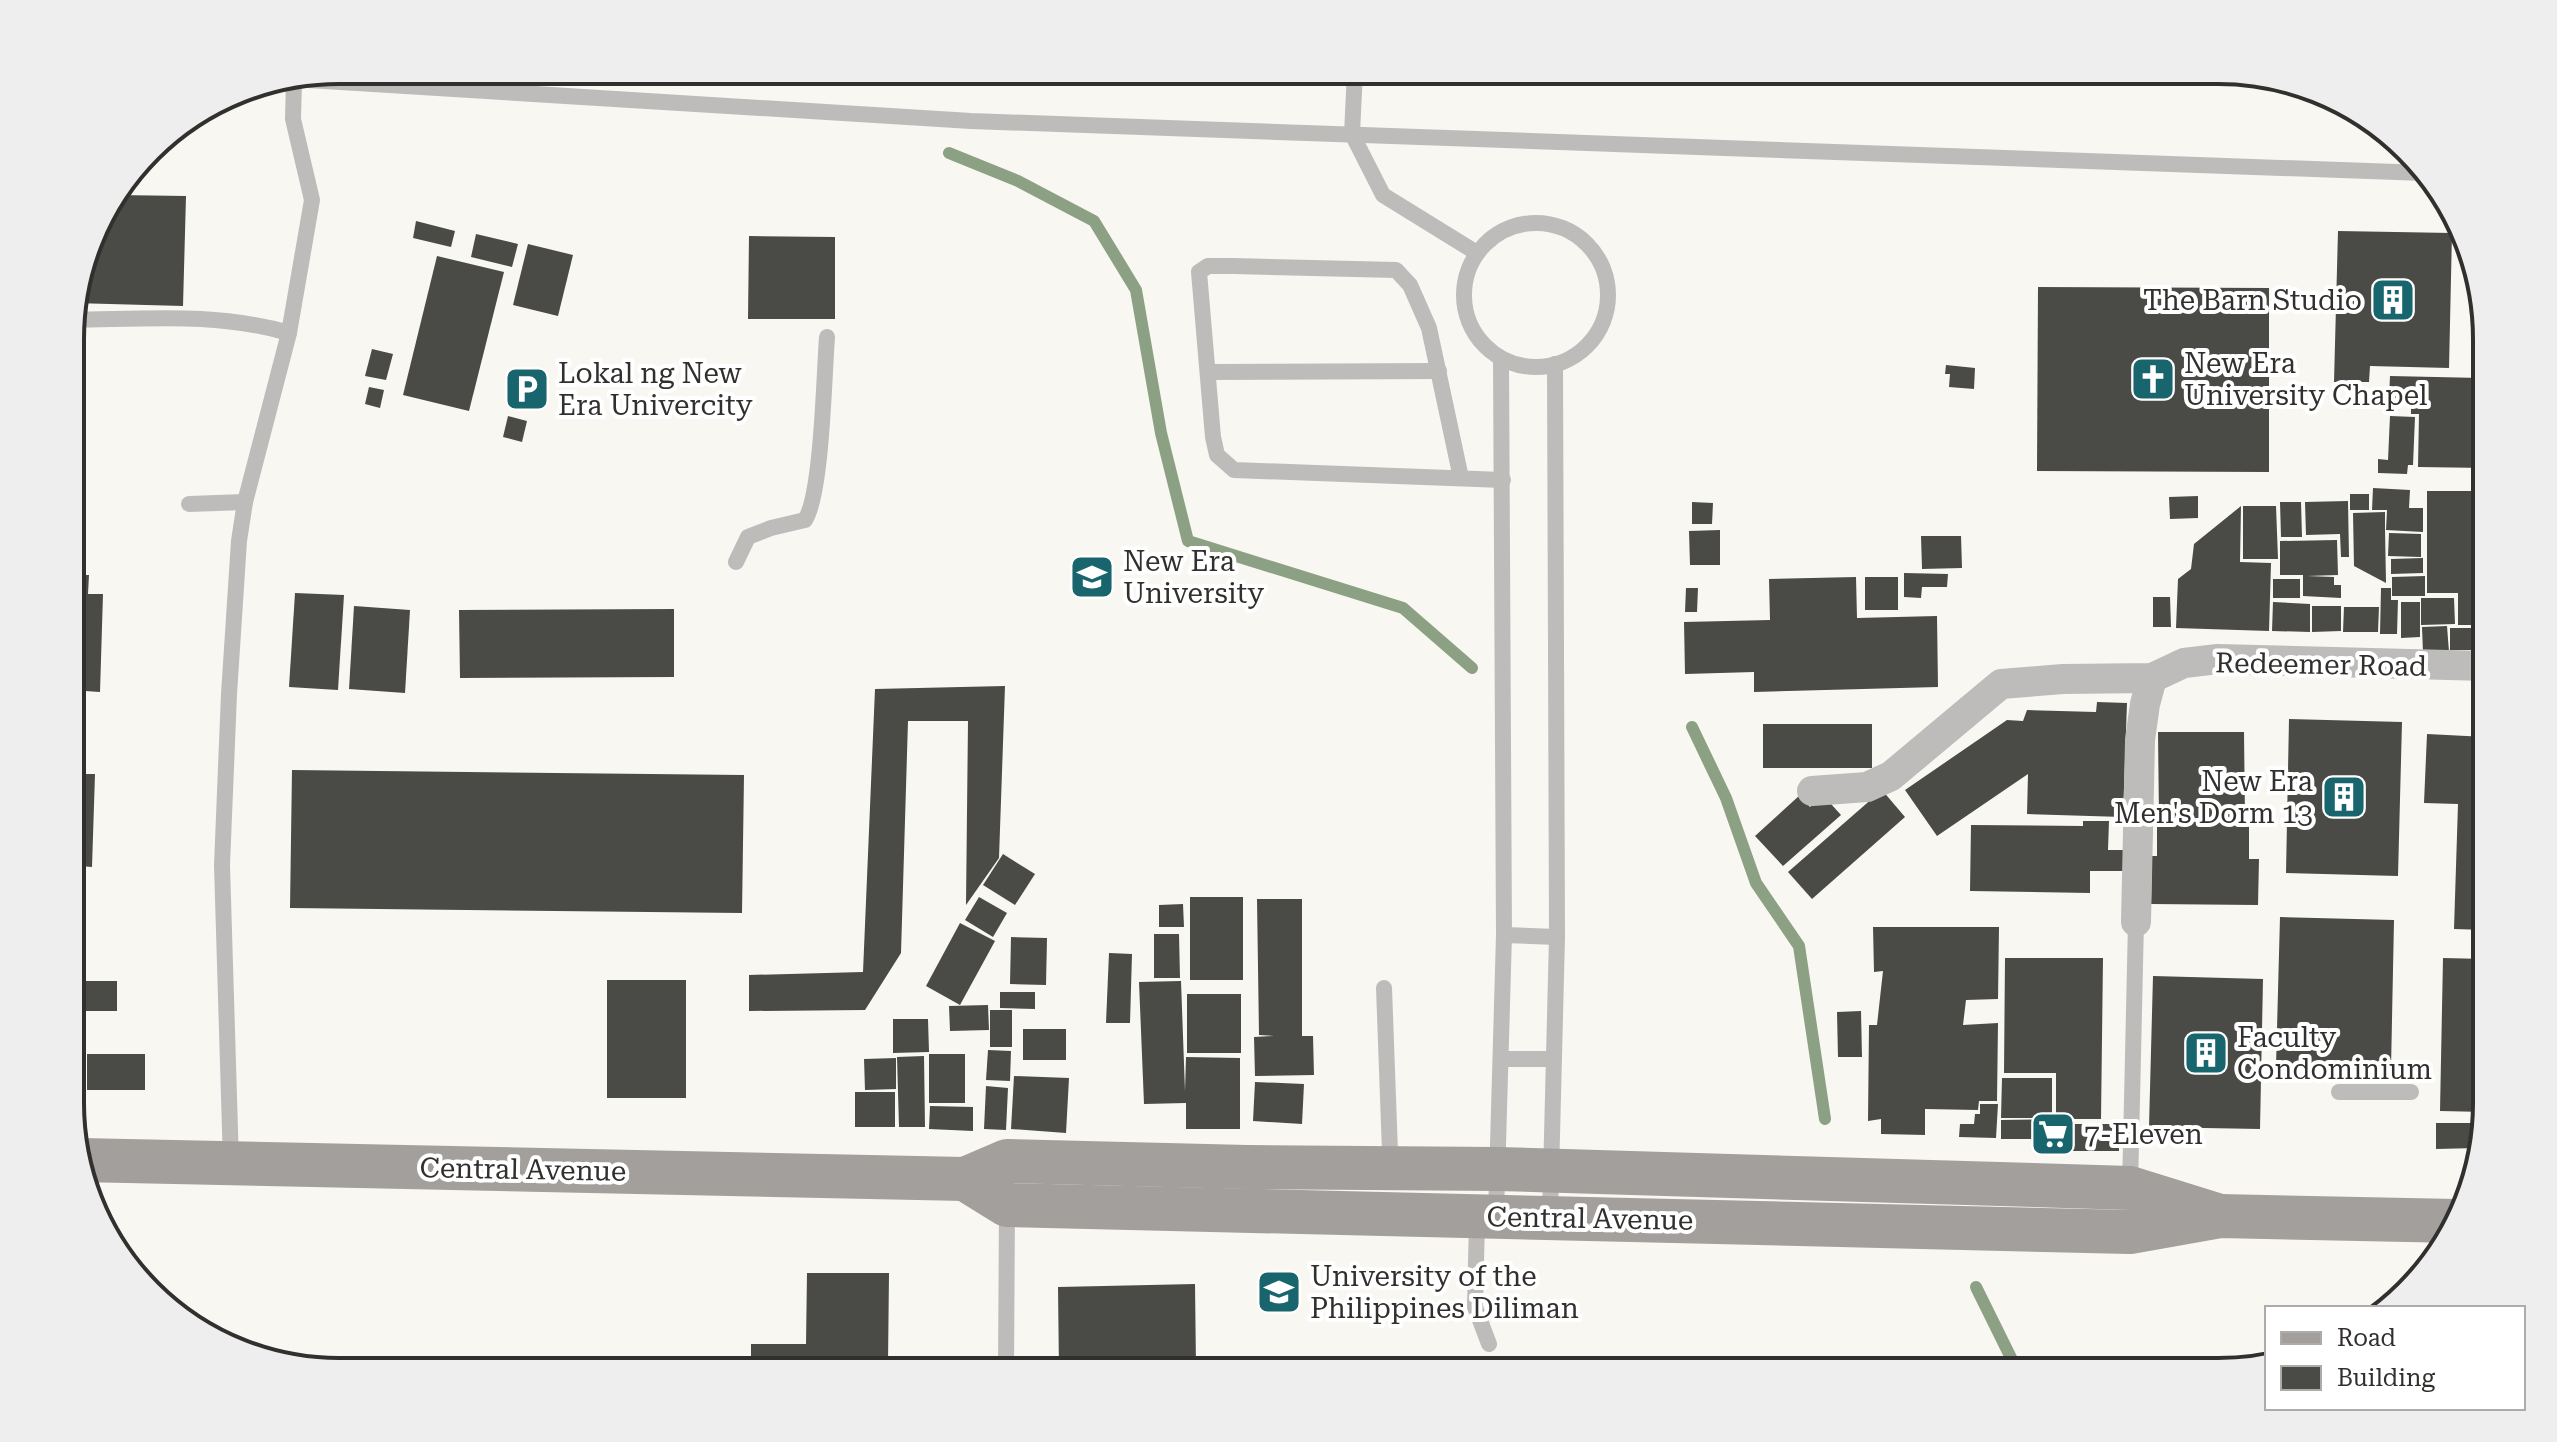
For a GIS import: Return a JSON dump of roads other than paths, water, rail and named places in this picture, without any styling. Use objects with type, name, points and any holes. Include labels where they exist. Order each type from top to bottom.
[{"type":"main road","name":"Central Avenue","points":[[91,1160],[999,1182],[1487,1216],[2130,1232],[2220,1216],[2444,1221]]},
{"type":"main road","name":"Central Avenue","points":[[999,1182],[1247,1167],[1498,1169],[2130,1188],[2220,1216]]},
{"type":"street","name":"Redeemer Road","points":[[1812,791],[1867,787],[1891,776],[2001,684],[2063,679],[2152,678],[2184,663],[2218,659],[2472,666]]},
{"type":"street","points":[[2136,922],[2140,740],[2152,678]]},
{"type":"lane","points":[[359,84],[971,121],[2410,172]]},
{"type":"lane","points":[[1354,84],[1352,134],[1383,195],[1477,253]]},
{"type":"lane","points":[[231,1163],[222,865],[236,587],[245,502],[289,333],[312,200],[293,119],[293,89]]},
{"type":"lane","points":[[1530,224],[1550,225],[1570,232],[1586,244],[1599,260],[1606,279],[1608,300],[1604,319],[1594,338],[1579,353],[1555,364],[1521,366],[1501,359],[1485,347],[1472,331],[1465,311],[1463,291],[1477,253],[1510,228],[1530,224]]},
{"type":"lane","points":[[1461,478],[1429,328],[1410,285],[1396,270],[1208,266],[1199,272],[1217,455],[1234,470],[1503,480]]},
{"type":"lane","points":[[85,320],[213,318],[252,323],[289,333]]},
{"type":"lane","points":[[736,562],[748,537],[805,520],[809,514],[816,481],[827,337]]},
{"type":"lane","points":[[1489,1344],[1475,1307],[1487,1216],[1498,1169],[1504,935],[1501,359]]},
{"type":"lane","points":[[1550,1217],[1557,937],[1555,364]]},
{"type":"lane","points":[[1208,372],[1439,371]]},
{"type":"lane","points":[[189,504],[245,502]]},
{"type":"lane","points":[[2130,1188],[2136,922]]},
{"type":"lane","points":[[1504,935],[1557,937]]},
{"type":"lane","points":[[1384,988],[1390,1152]]},
{"type":"lane","points":[[1501,1059],[1554,1059]]},
{"type":"lane","points":[[2339,1092],[2411,1092]]},
{"type":"lane","points":[[999,1182],[1005,1358]]},
{"type":"waterway","points":[[949,153],[1018,181],[1094,221],[1136,290],[1161,433],[1188,541],[1403,608],[1472,668]]},
{"type":"waterway","points":[[1692,727],[1726,798],[1756,883],[1799,946],[1825,1119]]},
{"type":"waterway","points":[[1976,1287],[2011,1357]]},
{"type":"place","name":"The Barn Studio","points":[[2393,300]]},
{"type":"place","name":"New Era University Chapel","points":[[2153,379]]},
{"type":"place","name":"Lokal ng New Era Univercity","points":[[527,389]]},
{"type":"place","name":"New Era University","points":[[1092,577]]},
{"type":"place","name":"New Era Men's Dorm 13","points":[[2344,797]]},
{"type":"place","name":"Faculty Condominium","points":[[2206,1053]]},
{"type":"place","name":"7-Eleven","points":[[2053,1134]]},
{"type":"place","name":"University of the Philippines Diliman","points":[[1279,1292]]}]
